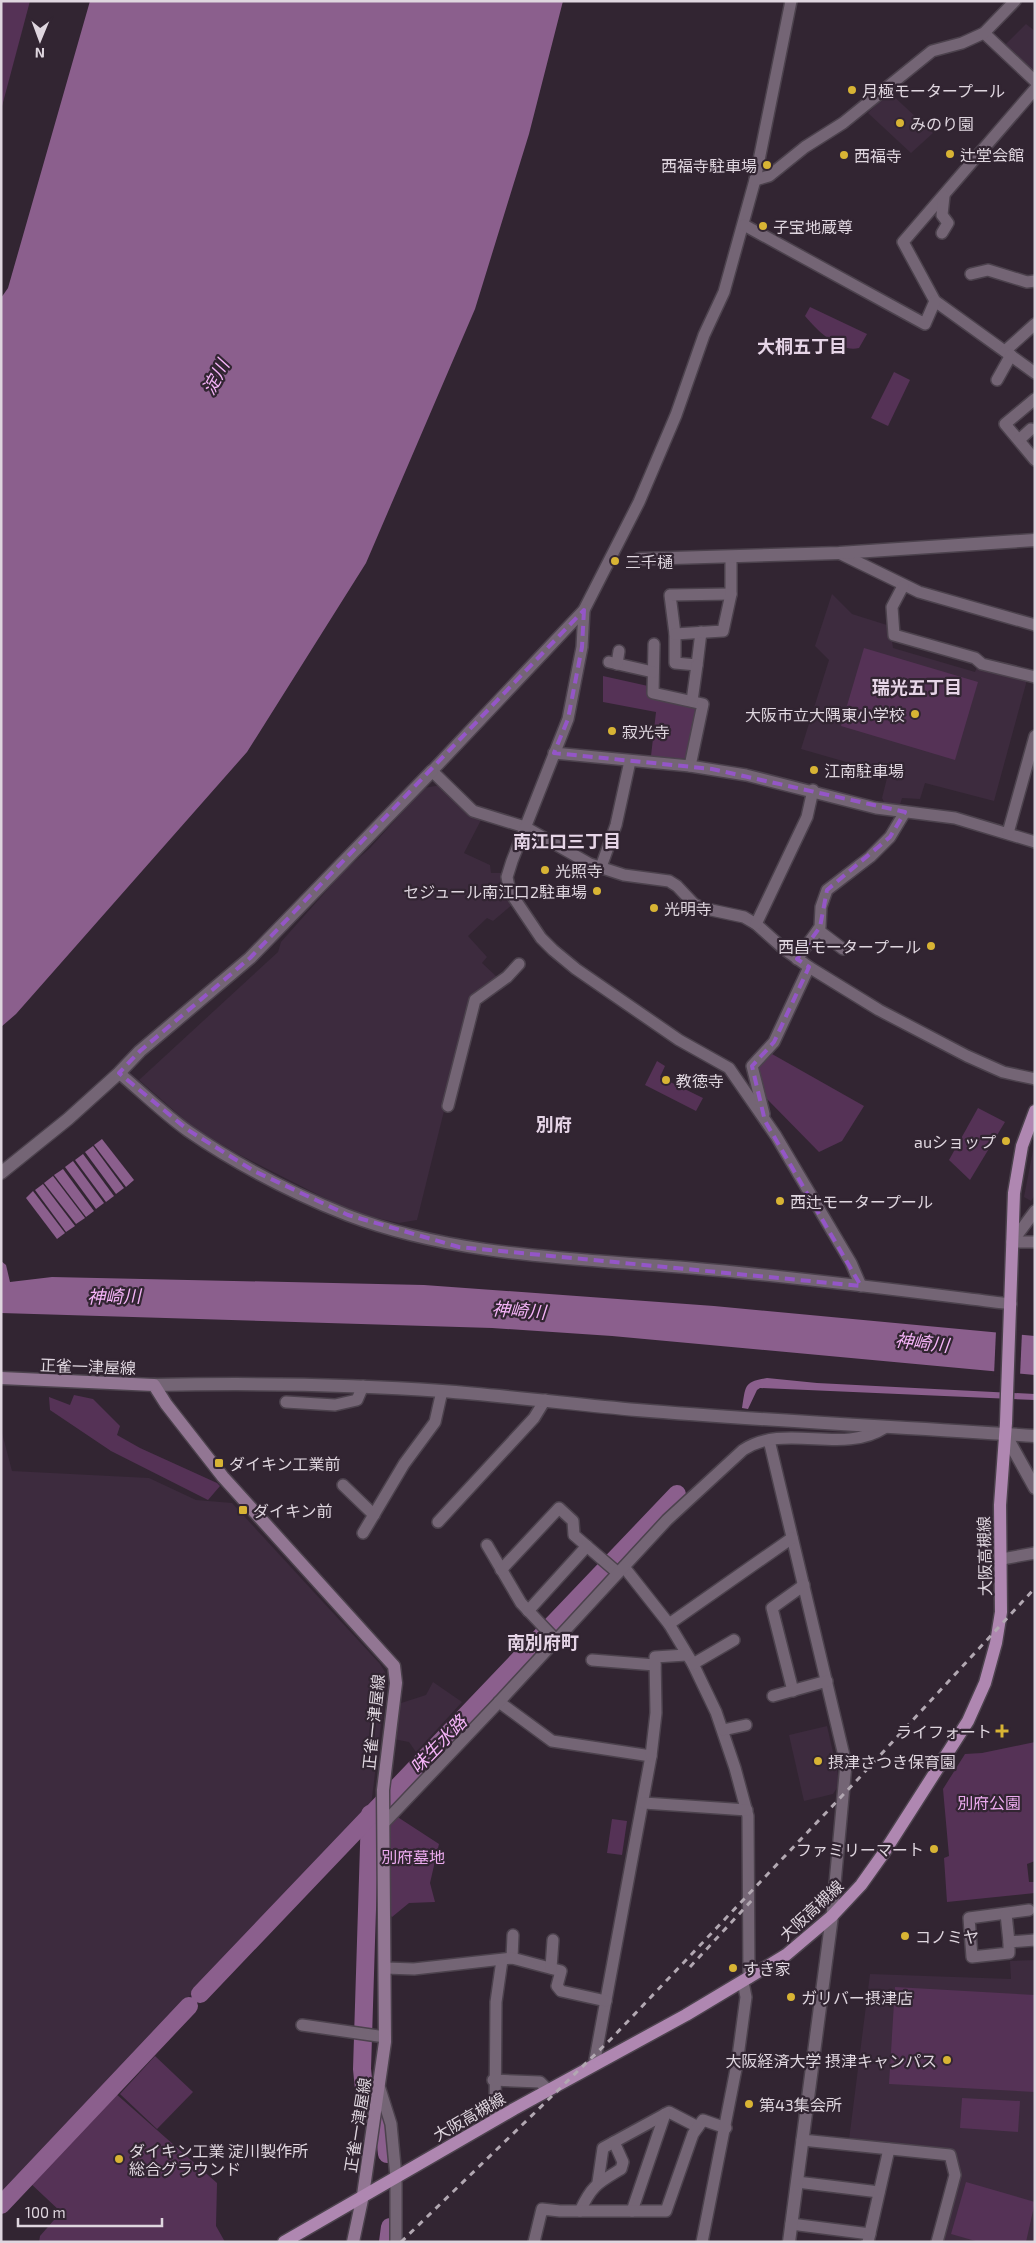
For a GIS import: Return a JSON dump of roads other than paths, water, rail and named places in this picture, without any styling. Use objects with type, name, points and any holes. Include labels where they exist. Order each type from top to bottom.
[{"type":"main road","name":"大阪高槻線","points":[[284,2242],[494,2120],[746,1980],[798,1946],[832,1916],[861,1885],[883,1854],[958,1739],[975,1707],[988,1673],[997,1638],[1001,1612],[1000,1505],[1016,1180],[1022,1146],[1035,1111]]},
{"type":"main road","name":"正雀一津屋線","points":[[1,1378],[154,1385],[166,1404],[223,1477],[394,1666],[396,1683],[383,1790],[386,1968],[385,2037],[380,2089],[363,2195],[353,2242]]},
{"type":"street","points":[[1,1174],[119,1074],[140,1051],[250,958],[432,771],[584,610],[639,502],[676,415],[704,335],[724,292],[755,180],[791,1]]},
{"type":"street","points":[[755,180],[769,176],[805,148],[845,122],[932,51],[962,43],[984,33],[1015,1]]},
{"type":"street","points":[[984,33],[1035,81]]},
{"type":"street","points":[[1035,89],[903,242],[935,301],[1035,373]]},
{"type":"street","points":[[942,233],[948,223],[942,216],[944,196]]},
{"type":"street","points":[[744,225],[926,324],[935,301]]},
{"type":"street","points":[[971,274],[988,270],[1027,282],[1035,281]]},
{"type":"street","points":[[997,380],[1008,353],[1035,324]]},
{"type":"street","points":[[1035,399],[1005,424],[1035,460]]},
{"type":"street","points":[[1019,440],[1031,430]]},
{"type":"street","points":[[639,560],[839,553],[1035,540]]},
{"type":"street","points":[[839,553],[902,586],[1035,625]]},
{"type":"street","points":[[675,634],[723,631],[731,594],[731,557]]},
{"type":"street","points":[[902,586],[892,607],[894,635],[975,658],[982,664],[1035,677]]},
{"type":"street","points":[[697,665],[675,663],[675,634],[670,594],[731,594]]},
{"type":"street","points":[[584,610],[582,647],[568,719],[507,877],[510,892],[541,938],[576,969],[679,1040],[729,1068],[765,1121],[851,1263],[861,1286]]},
{"type":"street","points":[[692,701],[701,632]]},
{"type":"street","points":[[654,644],[653,693],[703,704],[690,766]]},
{"type":"street","points":[[620,651],[613,663],[653,672]]},
{"type":"street","points":[[1008,833],[1030,774],[1035,736]]},
{"type":"street","points":[[554,753],[690,766],[746,775],[813,790],[876,808],[955,818],[1035,842]]},
{"type":"street","points":[[600,867],[616,825],[630,761]]},
{"type":"street","points":[[432,771],[473,812],[525,827],[590,864],[624,875],[668,881],[678,886],[694,904],[710,911],[744,917],[756,924],[809,968],[879,1010],[967,1056],[1003,1072],[1035,1079]]},
{"type":"street","points":[[756,924],[806,816],[813,790]]},
{"type":"street","points":[[797,959],[820,927],[821,907],[827,890],[870,857],[890,838],[904,812]]},
{"type":"street","points":[[818,930],[843,949]]},
{"type":"street","points":[[448,1106],[475,1000],[507,977],[520,964]]},
{"type":"street","points":[[765,1121],[752,1066],[774,1042],[809,968]]},
{"type":"street","points":[[119,1074],[188,1130],[254,1171],[348,1215],[417,1237],[459,1247],[500,1253],[726,1271],[861,1286],[1010,1309]]},
{"type":"street","points":[[1012,1242],[1035,1211]]},
{"type":"street","points":[[1012,1242],[1035,1242]]},
{"type":"street","points":[[154,1385],[363,1386],[545,1400],[636,1410],[821,1421],[884,1428],[1005,1429],[1035,1436]]},
{"type":"street","points":[[286,1402],[335,1405],[357,1400],[363,1386]]},
{"type":"street","points":[[363,1533],[404,1464],[435,1422],[442,1391]]},
{"type":"street","points":[[438,1522],[534,1418],[545,1400]]},
{"type":"street","points":[[384,1823],[667,1520],[738,1454],[753,1444],[769,1440],[852,1439],[872,1436],[884,1428]]},
{"type":"street","points":[[1005,1429],[1035,1488]]},
{"type":"street","points":[[769,1440],[846,1764],[832,1916],[789,2242]]},
{"type":"street","points":[[343,1485],[374,1515]]},
{"type":"street","points":[[501,1570],[559,1508],[573,1521],[574,1535],[602,1559],[621,1570],[669,1624],[690,1659],[723,1730],[747,1810],[746,1996],[726,2128],[702,2242]]},
{"type":"street","points":[[669,1624],[707,1600],[792,1538]]},
{"type":"street","points":[[487,1545],[528,1610],[555,1639]]},
{"type":"street","points":[[528,1610],[586,1546]]},
{"type":"street","points":[[1002,1559],[1035,1553]]},
{"type":"street","points":[[793,1691],[772,1608],[804,1586]]},
{"type":"street","points":[[594,2065],[644,1803],[656,1713],[655,1657],[690,1659],[734,1640]]},
{"type":"street","points":[[592,1660],[655,1665]]},
{"type":"street","points":[[773,1696],[827,1681]]},
{"type":"street","points":[[499,1702],[552,1741],[651,1756]]},
{"type":"street","points":[[656,1713],[668,1713]]},
{"type":"street","points":[[723,1730],[746,1725]]},
{"type":"street","points":[[644,1803],[747,1810]]},
{"type":"street","points":[[973,1970],[969,1915],[1006,1914],[1029,1910]]},
{"type":"street","points":[[972,1957],[1009,1953],[1006,1914]]},
{"type":"street","points":[[494,2120],[493,2080],[496,2002],[512,1935]]},
{"type":"street","points":[[551,1968],[554,1940]]},
{"type":"street","points":[[1009,1942],[1035,1940]]},
{"type":"street","points":[[386,1968],[414,1969],[507,1959],[561,1971],[557,1986],[561,1991],[606,2001]]},
{"type":"street","points":[[302,2025],[385,2037]]},
{"type":"street","points":[[493,2080],[540,2082],[548,2090]]},
{"type":"street","points":[[380,2089],[391,2124],[396,2177],[396,2242]]},
{"type":"street","points":[[598,2182],[604,2148],[614,2142],[669,2112],[698,2127]]},
{"type":"street","points":[[632,2211],[665,2114]]},
{"type":"street","points":[[534,2242],[542,2209],[666,2211],[693,2134],[703,2120],[726,2128]]},
{"type":"street","points":[[802,2140],[950,2155],[956,2175],[936,2242]]},
{"type":"street","points":[[580,2211],[589,2191],[598,2182],[622,2169],[623,2162],[614,2142]]},
{"type":"street","points":[[792,2224],[869,2238],[889,2148]]},
{"type":"street","points":[[797,2182],[879,2192]]},
{"type":"water","name":"淀川","points":[[90,1],[563,1],[529,134],[475,309],[366,563],[247,752],[16,1014],[1,1027],[1,298],[8,288]]},
{"type":"water","points":[[102,1139],[134,1180],[126,1187],[94,1145]]},
{"type":"water","points":[[93,1146],[124,1188],[116,1194],[85,1152]]},
{"type":"water","points":[[83,1154],[114,1196],[106,1202],[75,1160]]},
{"type":"water","points":[[73,1161],[104,1203],[96,1209],[65,1167]]},
{"type":"water","points":[[63,1169],[94,1211],[86,1217],[54,1175]]},
{"type":"water","points":[[53,1176],[85,1218],[76,1224],[44,1183]]},
{"type":"water","points":[[43,1184],[75,1226],[66,1232],[35,1190]]},
{"type":"water","points":[[33,1191],[65,1233],[57,1239],[26,1198]]},
{"type":"water","name":"神崎川","points":[[1,1261],[6,1265],[10,1282],[52,1277],[424,1285],[714,1306],[1035,1336],[1035,1375],[612,1336],[492,1328],[1,1313]]},
{"type":"water","points":[[767,1378],[817,1383],[1035,1394],[1035,1400],[760,1388],[757,1390],[748,1409],[742,1408],[747,1386],[754,1381]]},
{"type":"waterway","name":"味生水路","points":[[200,1994],[677,1494]]},
{"type":"waterway","points":[[370,1814],[362,2069],[364,2089],[383,2118],[387,2154]]},
{"type":"waterway","points":[[1,2205],[189,2006]]},
{"type":"waterway","points":[[388,2242],[390,2227]]},
{"type":"railway","points":[[401,2242],[611,2039],[860,1777],[1035,1588]]},
{"type":"railway","points":[[690,1967],[753,1899]]},
{"type":"place","name":"月極モータープール","points":[[852,90]]},
{"type":"place","name":"みのり園","points":[[900,123]]},
{"type":"place","name":"辻堂会館","points":[[950,154]]},
{"type":"place","name":"西福寺","points":[[844,155]]},
{"type":"place","name":"西福寺駐車場","points":[[767,165]]},
{"type":"place","name":"子宝地蔵尊","points":[[763,226]]},
{"type":"place","name":"三千樋","points":[[615,561]]},
{"type":"place","name":"大阪市立大隅東小学校","points":[[915,714]]},
{"type":"place","name":"寂光寺","points":[[612,731]]},
{"type":"place","name":"江南駐車場","points":[[814,770]]},
{"type":"place","name":"光照寺","points":[[545,870]]},
{"type":"place","name":"セジュール南江口2駐車場","points":[[597,891]]},
{"type":"place","name":"光明寺","points":[[654,908]]},
{"type":"place","name":"西昌モータープール","points":[[931,946]]},
{"type":"place","name":"教徳寺","points":[[666,1080]]},
{"type":"place","name":"auショップ","points":[[1006,1141]]},
{"type":"place","name":"西辻モータープール","points":[[780,1201]]},
{"type":"place","name":"ダイキン工業前","points":[[219,1463]]},
{"type":"place","name":"ダイキン前","points":[[243,1510]]},
{"type":"place","name":"ライフォート","points":[[1002,1731]]},
{"type":"place","name":"摂津さつき保育園","points":[[818,1761]]},
{"type":"place","name":"ファミリーマート","points":[[934,1849]]},
{"type":"place","name":"コノミヤ","points":[[905,1936]]},
{"type":"place","name":"すき家","points":[[733,1968]]},
{"type":"place","name":"ガリバー摂津店","points":[[791,1997]]},
{"type":"place","name":"大阪経済大学 摂津キャンパス","points":[[947,2060]]},
{"type":"place","name":"第43集会所","points":[[749,2104]]},
{"type":"place","name":"ダイキン工業 淀川製作所 総合グラウンド","points":[[119,2159]]},
{"type":"district","name":"大桐五丁目","points":[[802,346]]},
{"type":"district","name":"瑞光五丁目","points":[[917,687]]},
{"type":"district","name":"南江口三丁目","points":[[567,841]]},
{"type":"district","name":"別府","points":[[554,1124]]},
{"type":"district","name":"南別府町","points":[[543,1642]]},
{"type":"park label","name":"別府公園","points":[[989,1802]]},
{"type":"park label","name":"別府墓地","points":[[413,1856]]}]
